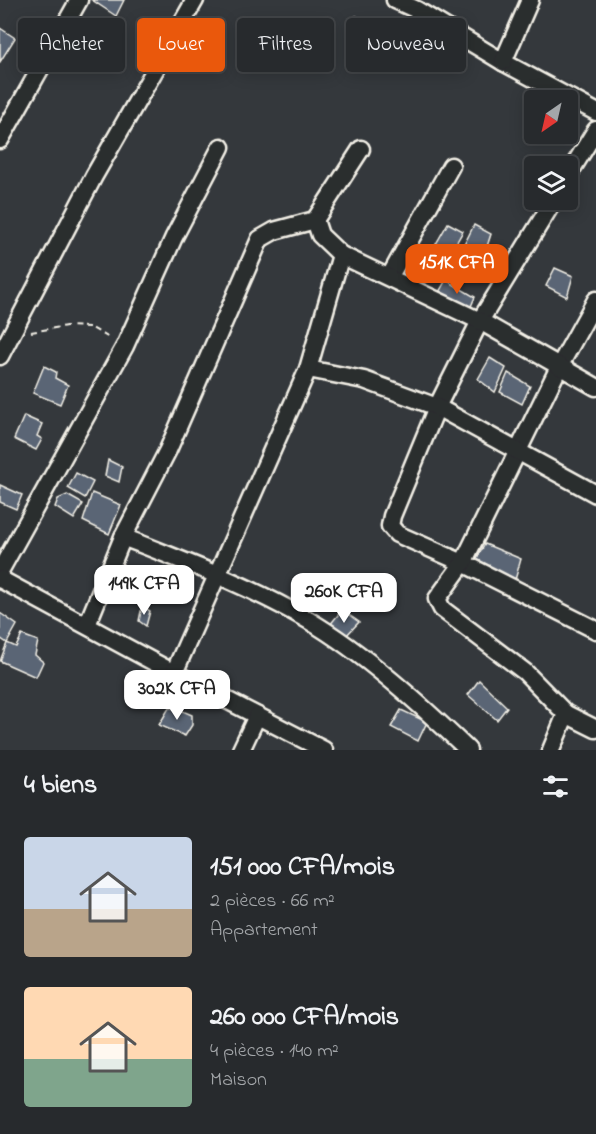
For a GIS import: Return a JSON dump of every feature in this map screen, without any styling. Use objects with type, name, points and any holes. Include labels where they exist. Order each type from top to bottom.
[{"type":"street","points":[[0,140],[79,0]]},
{"type":"street","points":[[0,356],[94,176],[195,0]]},
{"type":"street","points":[[395,0],[419,5],[503,62],[596,112]]},
{"type":"street","points":[[503,62],[530,0]]},
{"type":"street","points":[[578,159],[596,130]]},
{"type":"street","points":[[0,571],[125,346],[174,237],[221,147]]},
{"type":"street","points":[[87,625],[123,537],[168,450],[260,239],[274,231],[315,220],[361,149]]},
{"type":"street","points":[[390,276],[451,166]]},
{"type":"street","points":[[548,210],[480,321],[437,407],[390,526],[397,534],[463,563],[596,630]]},
{"type":"street","points":[[315,220],[320,235],[341,255],[390,276],[480,321],[596,387]]},
{"type":"street","points":[[174,673],[308,369],[341,255]]},
{"type":"street","points":[[596,300],[560,365],[520,451],[463,563],[438,594],[438,604],[525,672],[566,714],[596,729]]},
{"type":"street","points":[[308,369],[364,380],[437,407],[596,494]]},
{"type":"street","points":[[123,537],[216,574],[322,629],[428,710],[468,750]]},
{"type":"street","points":[[0,579],[174,673],[324,750]]},
{"type":"street","points":[[552,750],[566,714]]},
{"type":"street","points":[[241,750],[257,716]]},
{"type":"path","points":[[9,339],[66,326],[90,327],[125,346]]},
{"type":"building","points":[[92,0],[124,0],[116,16]]},
{"type":"building","points":[[0,28],[15,38],[0,62]]},
{"type":"building","points":[[448,223],[463,231],[451,252],[436,244]]},
{"type":"building","points":[[474,225],[491,234],[482,262],[462,249]]},
{"type":"building","points":[[555,268],[573,276],[567,297],[546,286]]},
{"type":"building","points":[[446,280],[475,297],[469,311],[438,294]]},
{"type":"building","points":[[490,358],[506,368],[495,392],[478,379]]},
{"type":"building","points":[[44,366],[56,372],[55,378],[68,385],[60,404],[33,393]]},
{"type":"building","points":[[508,373],[530,386],[522,404],[500,392]]},
{"type":"building","points":[[24,416],[42,424],[37,436],[42,439],[36,450],[14,439]]},
{"type":"building","points":[[108,460],[122,467],[119,482],[105,476]]},
{"type":"building","points":[[76,473],[93,482],[85,498],[68,488]]},
{"type":"building","points":[[0,485],[22,495],[16,509],[0,502]]},
{"type":"building","points":[[92,493],[121,505],[109,534],[83,521]]},
{"type":"building","points":[[67,495],[83,504],[74,519],[55,507],[58,499]]},
{"type":"building","points":[[485,544],[521,559],[515,580],[476,560]]},
{"type":"building","points":[[142,606],[150,611],[146,626],[139,621]]},
{"type":"building","points":[[342,610],[359,622],[345,637],[329,626]]},
{"type":"building","points":[[0,613],[17,625],[7,643],[0,638]]},
{"type":"building","points":[[22,635],[38,641],[35,655],[43,662],[36,677],[0,661],[7,643],[16,647]]},
{"type":"building","points":[[479,680],[507,707],[497,720],[468,695]]},
{"type":"building","points":[[169,708],[192,715],[192,725],[185,736],[159,725]]},
{"type":"building","points":[[401,710],[427,722],[418,741],[391,727]]}]
